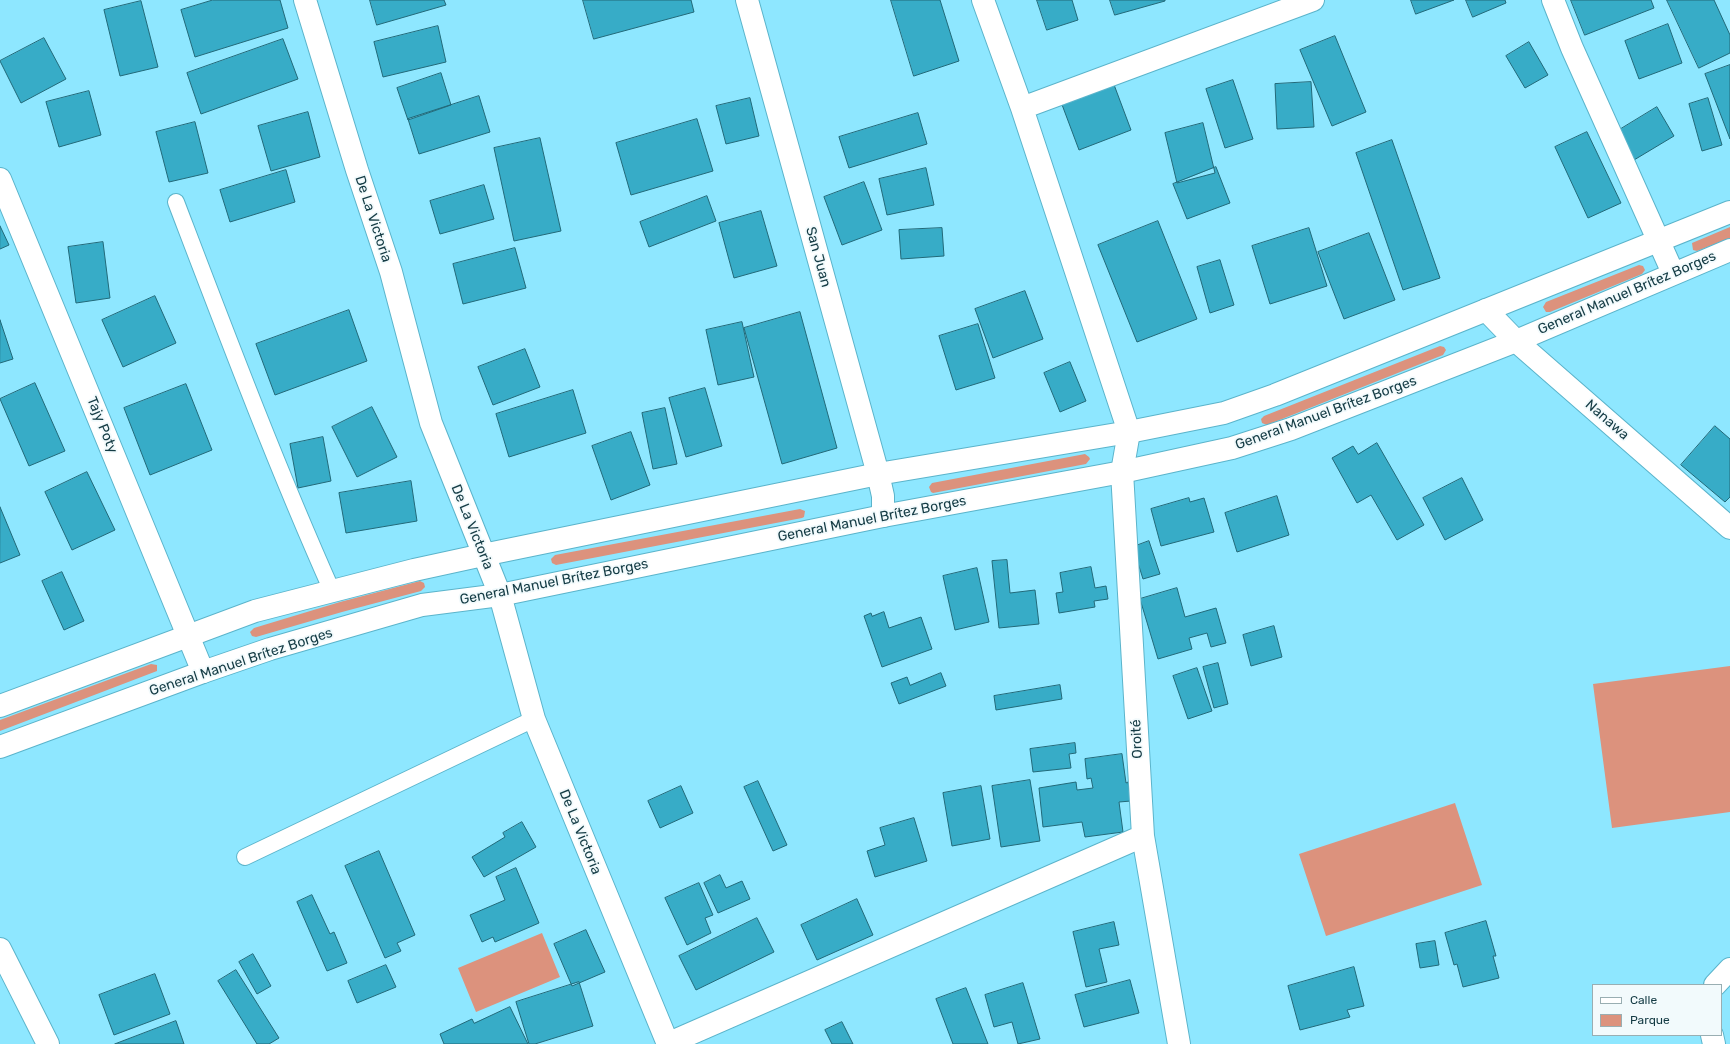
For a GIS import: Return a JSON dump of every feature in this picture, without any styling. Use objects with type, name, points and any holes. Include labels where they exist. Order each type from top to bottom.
[{"type":"street","name":"De La Victoria","points":[[305,0],[357,170],[391,272],[431,423],[500,595],[534,719],[667,1044]]},
{"type":"street","name":"San Juan","points":[[747,0],[878,474],[883,496],[883,516]]},
{"type":"street","points":[[984,0],[1022,108],[1129,432]]},
{"type":"street","points":[[1022,108],[1313,0]]},
{"type":"street","points":[[1553,0],[1572,48],[1673,273]]},
{"type":"street","name":"Tajy Poty","points":[[0,179],[203,672]]},
{"type":"street","points":[[0,706],[255,611],[483,554],[878,474],[1129,432],[1224,413],[1275,395],[1730,212]]},
{"type":"street","name":"General Manuel Brítez Borges","points":[[0,747],[203,672],[270,649],[422,605],[500,595],[883,516],[1122,472],[1232,448],[1291,429],[1516,340],[1730,250]]},
{"type":"street","name":"Nanawa","points":[[1486,310],[1516,340],[1730,528]]},
{"type":"street","name":"Oroité","points":[[1129,432],[1122,472],[1143,836],[1179,1044]]},
{"type":"street","points":[[667,1044],[1143,836]]},
{"type":"street","points":[[0,949],[48,1044]]},
{"type":"street","points":[[1716,984],[1730,969]]},
{"type":"lane","points":[[176,202],[249,395],[273,450],[293,503],[332,591]]},
{"type":"lane","points":[[245,858],[534,719]]},
{"type":"green space","points":[[1730,227],[1730,238],[1697,251],[1693,250],[1692,243]]},
{"type":"green space","points":[[1639,265],[1643,266],[1645,270],[1642,274],[1550,312],[1546,312],[1543,307],[1546,302]]},
{"type":"green space","points":[[1440,346],[1444,347],[1446,350],[1443,355],[1267,425],[1262,423],[1261,419],[1264,416]]},
{"type":"green space","points":[[1085,454],[1090,459],[1086,464],[933,493],[929,487],[932,483]]},
{"type":"green space","points":[[800,509],[805,511],[804,517],[802,518],[556,565],[552,563],[551,559],[555,555]]},
{"type":"green space","points":[[420,581],[424,583],[425,587],[421,591],[256,637],[252,636],[250,632],[254,628],[340,602]]},
{"type":"green space","points":[[151,664],[157,665],[157,671],[0,731],[0,720]]},
{"type":"green space","points":[[1730,666],[1730,812],[1612,828],[1593,684]]},
{"type":"green space","points":[[1455,803],[1482,885],[1326,936],[1299,854]]},
{"type":"green space","points":[[542,933],[560,977],[476,1012],[458,968]]},
{"type":"building","points":[[213,0],[280,0],[288,28],[195,57],[181,10]]},
{"type":"building","points":[[370,0],[444,0],[446,5],[377,25]]},
{"type":"building","points":[[583,0],[691,0],[694,12],[594,39]]},
{"type":"building","points":[[891,0],[940,0],[959,61],[914,76]]},
{"type":"building","points":[[1037,0],[1072,0],[1078,20],[1047,30]]},
{"type":"building","points":[[1110,0],[1165,0],[1165,1],[1115,15]]},
{"type":"building","points":[[1411,0],[1454,0],[1416,14]]},
{"type":"building","points":[[1466,0],[1505,0],[1506,3],[1473,17]]},
{"type":"building","points":[[1571,0],[1651,0],[1654,8],[1585,35]]},
{"type":"building","points":[[1667,0],[1714,0],[1730,35],[1730,53],[1699,68]]},
{"type":"building","points":[[141,1],[158,67],[120,76],[104,10]]},
{"type":"building","points":[[1668,24],[1682,63],[1639,79],[1625,41]]},
{"type":"building","points":[[438,26],[446,62],[383,77],[374,42]]},
{"type":"building","points":[[1335,36],[1366,112],[1332,126],[1300,50]]},
{"type":"building","points":[[44,38],[66,79],[21,103],[0,61]]},
{"type":"building","points":[[283,39],[298,79],[201,114],[187,73]]},
{"type":"building","points":[[1529,42],[1548,75],[1525,88],[1506,56]]},
{"type":"building","points":[[1730,65],[1730,139],[1705,74]]},
{"type":"building","points":[[441,73],[451,105],[408,120],[397,88]]},
{"type":"building","points":[[1233,80],[1253,139],[1225,148],[1206,89]]},
{"type":"building","points":[[1113,82],[1131,130],[1079,150],[1061,102]]},
{"type":"building","points":[[1311,82],[1314,127],[1277,129],[1275,84]]},
{"type":"building","points":[[89,91],[101,135],[59,147],[46,102]]},
{"type":"building","points":[[479,96],[490,132],[419,154],[408,119]]},
{"type":"building","points":[[750,98],[759,136],[726,144],[716,106]]},
{"type":"building","points":[[1708,98],[1722,145],[1702,151],[1689,104]]},
{"type":"building","points":[[1657,107],[1674,136],[1634,160],[1616,132]]},
{"type":"building","points":[[308,112],[320,157],[271,171],[258,126]]},
{"type":"building","points":[[918,113],[927,144],[849,168],[839,137]]},
{"type":"building","points":[[697,119],[713,171],[631,195],[616,143]]},
{"type":"building","points":[[195,122],[208,173],[169,182],[156,132]]},
{"type":"building","points":[[1203,123],[1215,173],[1177,183],[1165,133]]},
{"type":"building","points":[[1587,132],[1621,203],[1588,218],[1555,147]]},
{"type":"building","points":[[540,138],[561,231],[514,241],[494,148]]},
{"type":"building","points":[[1392,140],[1440,278],[1403,290],[1356,153]]},
{"type":"building","points":[[1216,167],[1230,203],[1187,219],[1173,184]]},
{"type":"building","points":[[926,168],[934,205],[887,215],[879,179]]},
{"type":"building","points":[[286,170],[295,202],[230,222],[220,190]]},
{"type":"building","points":[[864,182],[882,230],[842,245],[824,197]]},
{"type":"building","points":[[484,185],[494,219],[440,234],[430,201]]},
{"type":"building","points":[[707,196],[716,221],[649,247],[640,222]]},
{"type":"building","points":[[761,211],[777,266],[734,278],[719,223]]},
{"type":"building","points":[[1158,221],[1197,319],[1137,342],[1098,245]]},
{"type":"building","points":[[0,226],[9,245],[0,249]]},
{"type":"building","points":[[942,228],[944,256],[901,259],[899,230]]},
{"type":"building","points":[[1309,228],[1327,286],[1270,304],[1252,246]]},
{"type":"building","points":[[1369,233],[1395,300],[1344,319],[1318,252]]},
{"type":"building","points":[[103,242],[110,298],[76,303],[68,247]]},
{"type":"building","points":[[515,248],[526,288],[463,304],[453,264]]},
{"type":"building","points":[[1220,260],[1234,305],[1210,313],[1197,267]]},
{"type":"building","points":[[1025,291],[1043,339],[993,358],[975,309]]},
{"type":"building","points":[[155,296],[176,343],[123,367],[102,320]]},
{"type":"building","points":[[349,310],[367,361],[275,395],[256,344]]},
{"type":"building","points":[[800,312],[837,448],[782,464],[744,328]]},
{"type":"building","points":[[0,320],[13,359],[0,363]]},
{"type":"building","points":[[742,322],[754,377],[718,385],[706,330]]},
{"type":"building","points":[[978,324],[995,378],[956,390],[939,336]]},
{"type":"building","points":[[525,349],[540,387],[493,405],[478,367]]},
{"type":"building","points":[[1070,362],[1086,401],[1060,412],[1044,373]]},
{"type":"building","points":[[35,383],[65,451],[29,466],[0,399]]},
{"type":"building","points":[[186,384],[212,450],[150,475],[124,408]]},
{"type":"building","points":[[705,388],[722,446],[686,457],[669,398]]},
{"type":"building","points":[[573,390],[586,433],[509,457],[496,414]]},
{"type":"building","points":[[372,407],[397,457],[357,477],[332,427]]},
{"type":"building","points":[[665,408],[677,464],[653,469],[642,413]]},
{"type":"building","points":[[1715,426],[1730,439],[1730,497],[1725,502],[1681,465]]},
{"type":"building","points":[[631,432],[650,485],[611,500],[592,446]]},
{"type":"building","points":[[323,437],[331,481],[298,488],[290,444]]},
{"type":"building","points":[[1377,443],[1424,525],[1397,540],[1371,495],[1357,503],[1332,458],[1353,446],[1358,454]]},
{"type":"building","points":[[87,472],[115,530],[72,550],[45,492]]},
{"type":"building","points":[[1462,478],[1483,520],[1445,540],[1423,498]]},
{"type":"building","points":[[411,481],[417,521],[346,533],[339,493]]},
{"type":"building","points":[[1277,496],[1289,535],[1237,552],[1225,513]]},
{"type":"building","points":[[1189,498],[1190,502],[1204,498],[1214,532],[1161,546],[1151,509]]},
{"type":"building","points":[[0,507],[20,555],[0,563]]},
{"type":"building","points":[[1149,541],[1160,574],[1143,579],[1133,547]]},
{"type":"building","points":[[1007,560],[1010,593],[1035,590],[1039,624],[999,628],[992,561]]},
{"type":"building","points":[[1091,567],[1095,588],[1106,586],[1108,599],[1094,601],[1095,607],[1059,613],[1056,593],[1063,592],[1060,573]]},
{"type":"building","points":[[977,568],[989,622],[955,630],[943,576]]},
{"type":"building","points":[[62,572],[84,621],[64,630],[42,581]]},
{"type":"building","points":[[1177,588],[1185,617],[1216,608],[1226,643],[1211,647],[1207,633],[1189,638],[1192,649],[1158,659],[1140,599]]},
{"type":"building","points":[[884,612],[889,628],[921,617],[932,649],[882,667],[864,616],[871,613],[872,616]]},
{"type":"building","points":[[1274,626],[1282,657],[1251,666],[1243,635]]},
{"type":"building","points":[[1218,663],[1228,704],[1214,708],[1203,667]]},
{"type":"building","points":[[1197,668],[1212,711],[1188,719],[1173,676]]},
{"type":"building","points":[[941,673],[946,686],[899,704],[891,683],[907,677],[910,685]]},
{"type":"building","points":[[1060,685],[1062,699],[996,710],[994,696]]},
{"type":"building","points":[[1075,743],[1076,753],[1069,754],[1071,768],[1033,772],[1030,749]]},
{"type":"building","points":[[1122,754],[1126,783],[1128,782],[1131,801],[1119,802],[1123,832],[1085,837],[1082,822],[1043,827],[1039,788],[1076,782],[1077,790],[1093,788],[1091,778],[1087,779],[1085,759]]},
{"type":"building","points":[[1030,780],[1040,841],[1001,847],[992,786]]},
{"type":"building","points":[[758,781],[787,845],[773,851],[744,787]]},
{"type":"building","points":[[681,786],[693,813],[660,828],[648,801]]},
{"type":"building","points":[[981,786],[990,839],[952,846],[943,793]]},
{"type":"building","points":[[914,818],[927,861],[875,877],[867,851],[885,845],[880,828]]},
{"type":"building","points":[[522,822],[536,847],[484,877],[472,857],[505,837],[503,833]]},
{"type":"building","points":[[379,851],[415,935],[397,943],[401,951],[385,958],[345,866]]},
{"type":"building","points":[[516,868],[539,923],[495,942],[493,937],[482,942],[470,915],[505,900],[496,877]]},
{"type":"building","points":[[720,875],[726,888],[742,881],[750,899],[718,913],[704,883]]},
{"type":"building","points":[[699,883],[713,915],[705,918],[711,933],[687,945],[665,898]]},
{"type":"building","points":[[312,895],[330,934],[334,932],[347,963],[327,971],[297,902]]},
{"type":"building","points":[[857,899],[873,935],[817,960],[801,925]]},
{"type":"building","points":[[757,918],[774,952],[696,990],[679,956]]},
{"type":"building","points":[[1486,921],[1496,956],[1493,956],[1499,978],[1463,987],[1457,964],[1454,965],[1445,933]]},
{"type":"building","points":[[1114,922],[1119,945],[1099,949],[1107,982],[1086,987],[1073,932]]},
{"type":"building","points":[[586,930],[605,972],[572,986],[554,944]]},
{"type":"building","points":[[1435,941],[1439,965],[1420,968],[1416,944]]},
{"type":"building","points":[[253,954],[271,986],[257,994],[239,962]]},
{"type":"building","points":[[386,965],[396,987],[357,1003],[348,981]]},
{"type":"building","points":[[1354,967],[1364,1006],[1347,1010],[1350,1017],[1300,1030],[1288,986]]},
{"type":"building","points":[[236,970],[279,1038],[269,1044],[257,1044],[218,981]]},
{"type":"building","points":[[155,974],[170,1014],[114,1035],[99,995]]},
{"type":"building","points":[[1130,980],[1139,1013],[1084,1027],[1075,995]]},
{"type":"building","points":[[579,982],[593,1026],[535,1044],[529,1044],[516,1002]]},
{"type":"building","points":[[1023,983],[1040,1039],[1018,1044],[1012,1022],[994,1027],[985,995]]},
{"type":"building","points":[[966,988],[988,1044],[953,1044],[936,999]]},
{"type":"building","points":[[510,1007],[528,1044],[444,1044],[440,1034],[472,1019],[474,1023]]},
{"type":"building","points":[[176,1021],[184,1044],[115,1044]]},
{"type":"building","points":[[842,1022],[853,1044],[832,1044],[825,1030]]}]
